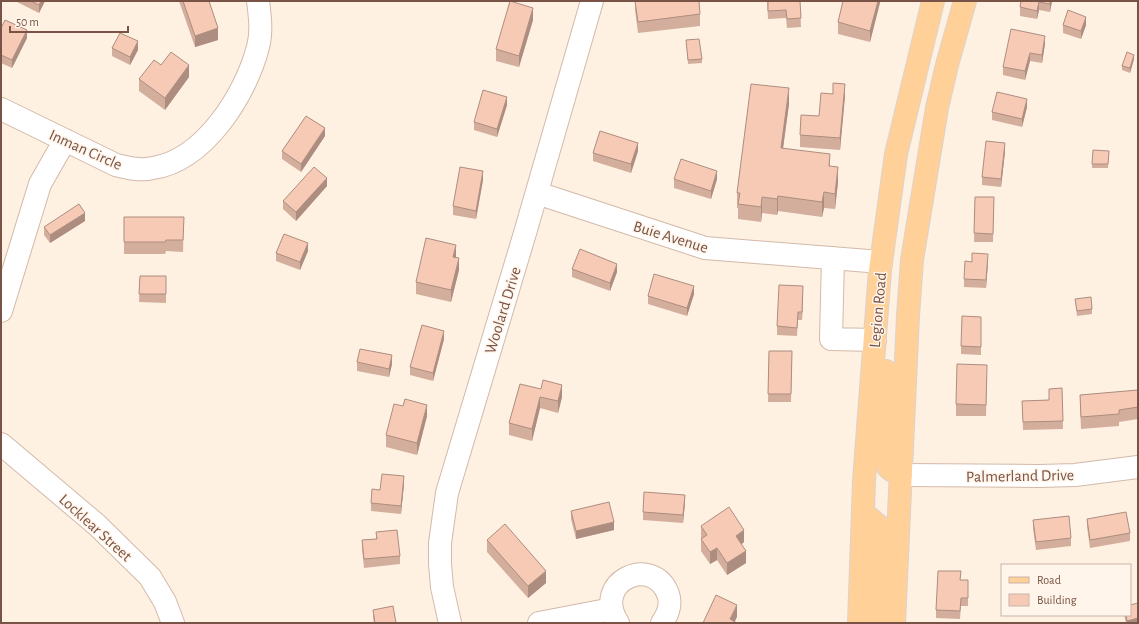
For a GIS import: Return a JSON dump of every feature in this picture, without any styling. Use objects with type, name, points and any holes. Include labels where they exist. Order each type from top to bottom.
[{"type":"main road","name":"Legion Road","points":[[859,623],[863,513],[881,262],[896,154],[933,1]]},
{"type":"main road","name":"Legion Road","points":[[894,623],[908,316],[912,260],[937,108],[964,1]]},
{"type":"main road","points":[[877,316],[887,338],[886,464],[891,470],[901,475]]},
{"type":"main road","points":[[863,513],[879,526],[878,623]]},
{"type":"street","name":"Inman Circle","points":[[1,109],[116,165],[134,169],[152,169],[166,165],[182,158],[217,127],[234,104],[245,85],[259,45],[260,20],[258,1]]},
{"type":"street","name":"Woolard Drive","points":[[450,623],[442,587],[440,564],[443,518],[447,493],[537,193],[592,1]]},
{"type":"street","points":[[1,311],[40,184],[65,140]]},
{"type":"street","name":"Buie Avenue","points":[[537,193],[705,248],[881,262]]},
{"type":"street","points":[[833,258],[831,339],[875,340]]},
{"type":"street","name":"Locklear Street","points":[[1,444],[97,525],[150,577],[165,602],[173,623]]},
{"type":"street","name":"Palmerland Drive","points":[[901,475],[1075,475],[1138,467]]},
{"type":"street","points":[[539,623],[615,616],[612,596],[616,587],[631,575],[641,574],[651,576],[659,581],[666,589],[670,608],[667,617],[662,623]]},
{"type":"building","points":[[31,1],[41,1],[39,5]]},
{"type":"building","points":[[183,1],[209,1],[218,28],[195,36]]},
{"type":"building","points":[[510,1],[533,8],[519,56],[496,49]]},
{"type":"building","points":[[635,1],[699,1],[700,14],[638,22]]},
{"type":"building","points":[[768,1],[800,1],[801,18],[787,19],[786,10],[768,11]]},
{"type":"building","points":[[843,1],[878,1],[870,31],[838,22]]},
{"type":"building","points":[[1021,1],[1050,1],[1050,4],[1039,2],[1037,11],[1020,7]]},
{"type":"building","points":[[1068,10],[1086,17],[1081,31],[1063,25]]},
{"type":"building","points":[[5,20],[27,30],[12,60],[1,55],[1,28]]},
{"type":"building","points":[[1011,29],[1045,36],[1042,55],[1030,53],[1025,71],[1003,67]]},
{"type":"building","points":[[120,33],[138,41],[130,57],[112,48]]},
{"type":"building","points":[[699,39],[702,59],[688,60],[686,40]]},
{"type":"building","points":[[171,52],[189,65],[165,98],[139,79],[154,60],[161,65]]},
{"type":"building","points":[[1127,52],[1134,55],[1130,68],[1122,66]]},
{"type":"building","points":[[833,83],[845,84],[840,138],[800,135],[801,115],[819,116],[821,93],[833,94]]},
{"type":"building","points":[[751,84],[789,88],[781,148],[830,154],[829,166],[838,167],[835,194],[824,192],[822,202],[778,196],[777,199],[762,197],[761,207],[738,204],[740,193],[737,193]]},
{"type":"building","points":[[483,90],[507,97],[497,129],[474,122]]},
{"type":"building","points":[[997,92],[1027,99],[1022,119],[992,112]]},
{"type":"building","points":[[306,116],[325,128],[301,164],[282,151]]},
{"type":"building","points":[[600,131],[638,143],[631,164],[593,153]]},
{"type":"building","points":[[986,141],[1005,143],[1001,179],[982,177]]},
{"type":"building","points":[[1093,150],[1109,151],[1108,164],[1092,164]]},
{"type":"building","points":[[681,159],[717,171],[711,191],[674,179]]},
{"type":"building","points":[[314,167],[327,178],[296,212],[283,201]]},
{"type":"building","points":[[460,167],[483,171],[476,211],[453,206]]},
{"type":"building","points":[[975,197],[994,197],[993,234],[974,233]]},
{"type":"building","points":[[79,204],[85,213],[50,235],[44,227]]},
{"type":"building","points":[[124,217],[184,217],[183,240],[166,240],[165,242],[124,242]]},
{"type":"building","points":[[284,234],[308,243],[300,262],[276,253]]},
{"type":"building","points":[[426,238],[456,245],[453,257],[459,258],[451,290],[416,282]]},
{"type":"building","points":[[580,249],[617,264],[610,283],[572,269]]},
{"type":"building","points":[[972,253],[988,254],[986,280],[964,279],[965,261],[972,262]]},
{"type":"building","points":[[654,274],[694,286],[687,308],[648,296]]},
{"type":"building","points":[[140,276],[166,276],[166,294],[139,294]]},
{"type":"building","points":[[779,285],[803,286],[802,312],[798,312],[797,328],[777,326]]},
{"type":"building","points":[[1091,297],[1092,309],[1077,311],[1075,299]]},
{"type":"building","points":[[962,316],[981,317],[981,347],[961,346]]},
{"type":"building","points":[[422,325],[444,331],[433,373],[410,367]]},
{"type":"building","points":[[360,349],[392,355],[389,369],[357,362]]},
{"type":"building","points":[[769,351],[792,351],[791,394],[768,394]]},
{"type":"building","points":[[957,364],[987,365],[986,405],[956,404]]},
{"type":"building","points":[[543,380],[562,385],[558,401],[540,397],[532,429],[509,423],[520,384],[541,389]]},
{"type":"building","points":[[1062,388],[1063,421],[1023,422],[1022,401],[1049,400],[1049,389]]},
{"type":"building","points":[[1138,390],[1138,407],[1119,410],[1119,414],[1081,417],[1080,395]]},
{"type":"building","points":[[405,399],[427,405],[417,443],[386,435],[394,404],[403,406]]},
{"type":"building","points":[[382,474],[404,476],[401,506],[371,503],[372,489],[380,490]]},
{"type":"building","points":[[644,492],[685,495],[683,515],[643,512]]},
{"type":"building","points":[[609,502],[614,522],[576,531],[571,511]]},
{"type":"building","points":[[729,507],[744,530],[736,536],[746,551],[727,563],[717,548],[710,552],[701,539],[707,535],[701,526]]},
{"type":"building","points":[[1126,512],[1130,533],[1090,540],[1087,519]]},
{"type":"building","points":[[1069,516],[1071,538],[1036,542],[1033,520]]},
{"type":"building","points":[[505,524],[546,571],[528,586],[487,540]]},
{"type":"building","points":[[397,530],[400,556],[364,559],[362,540],[377,539],[376,532]]},
{"type":"building","points":[[938,571],[961,571],[960,580],[968,580],[968,598],[961,598],[960,611],[936,610]]},
{"type":"building","points":[[716,595],[737,605],[730,619],[737,623],[703,623]]},
{"type":"building","points":[[1138,603],[1138,618],[1127,621],[1126,616],[1131,616],[1131,605]]},
{"type":"building","points":[[393,606],[396,623],[375,623],[373,610]]}]
